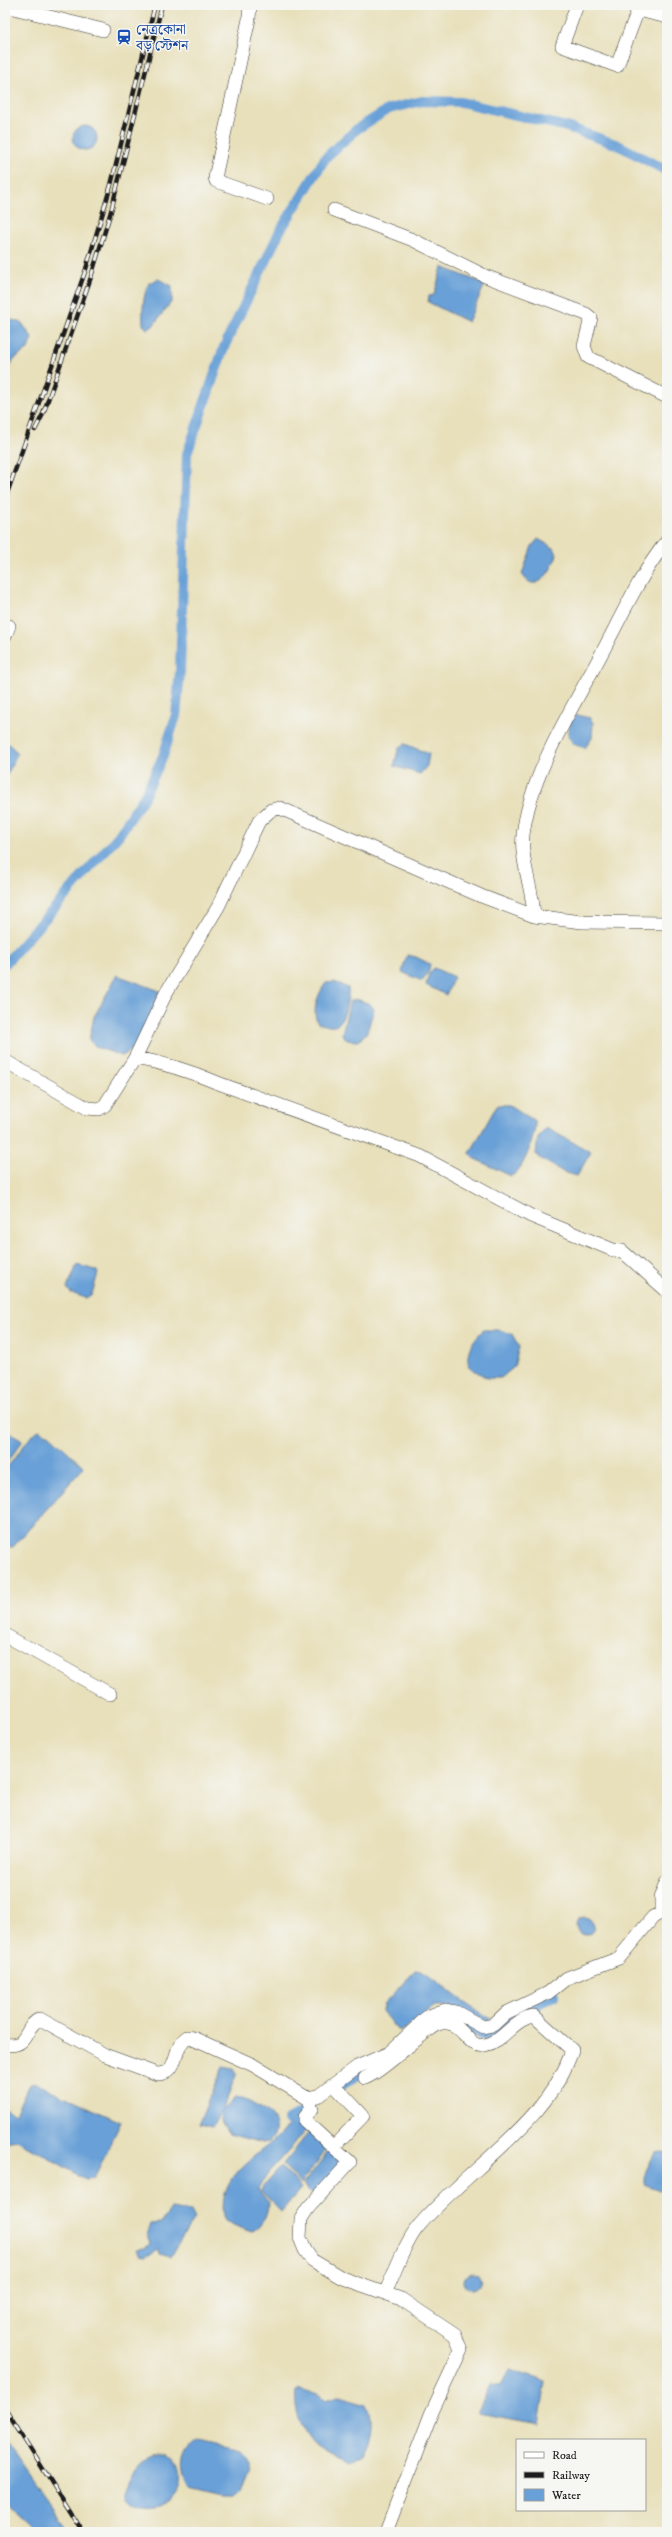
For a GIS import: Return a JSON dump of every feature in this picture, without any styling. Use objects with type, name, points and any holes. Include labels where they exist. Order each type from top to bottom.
[{"type":"street","points":[[250,5],[249,19],[215,178],[216,181],[267,199]]},
{"type":"street","points":[[577,5],[562,46],[617,66],[638,10],[667,17]]},
{"type":"street","points":[[5,6],[103,30]]},
{"type":"street","points":[[334,210],[413,240],[485,276],[586,314],[591,318],[584,346],[588,356],[667,397]]},
{"type":"street","points":[[534,916],[523,836],[532,795],[561,729],[655,556],[667,541]]},
{"type":"street","points":[[5,1061],[46,1086],[93,1109],[99,1109],[110,1100],[135,1058],[166,993],[218,906],[259,821],[271,810],[280,808],[481,896],[534,916],[590,922],[667,923]]},
{"type":"street","points":[[135,1058],[165,1063],[188,1070],[218,1083],[420,1156],[531,1216],[613,1250],[622,1251],[667,1291]]},
{"type":"street","points":[[5,1635],[110,1694]]},
{"type":"street","points":[[386,2532],[431,2414],[461,2350],[455,2335],[401,2299],[342,2278],[312,2260],[301,2244],[301,2219],[308,2208],[350,2162],[305,2121],[305,2117],[311,2104],[318,2096],[338,2090],[357,2067],[390,2053],[427,2017],[446,2010],[456,2012],[488,2027],[506,2013],[548,1993],[568,1978],[619,1958],[653,1917],[664,1911],[661,1898],[667,1882]]},
{"type":"street","points":[[365,2078],[393,2062],[408,2047],[441,2024],[449,2024],[459,2028],[474,2046],[479,2046],[487,2045],[502,2036],[523,2018],[534,2016],[572,2050],[553,2089],[522,2125],[416,2229],[385,2293]]},
{"type":"street","points":[[5,2044],[17,2046],[21,2043],[36,2020],[40,2019],[106,2055],[157,2074],[166,2074],[170,2070],[182,2041],[187,2037],[193,2038],[253,2065],[311,2104]]},
{"type":"street","points":[[334,2146],[363,2116],[338,2090]]},
{"type":"water","points":[[80,126],[90,126],[97,133],[97,143],[90,150],[80,150],[73,143],[73,133]]},
{"type":"water","points":[[442,267],[485,284],[468,322],[428,302],[429,296],[434,295]]},
{"type":"water","points":[[158,279],[172,286],[172,301],[152,327],[147,329],[143,325],[144,298],[149,283]]},
{"type":"water","points":[[5,318],[22,323],[32,338],[28,349],[13,360],[5,380]]},
{"type":"water","points":[[538,539],[554,548],[557,554],[548,573],[543,579],[533,583],[527,581],[522,574],[532,546]]},
{"type":"water","points":[[577,715],[590,718],[593,723],[592,738],[585,748],[573,744],[568,735],[571,719]]},
{"type":"water","points":[[5,741],[16,751],[17,754],[5,779]]},
{"type":"water","points":[[405,744],[429,754],[427,766],[420,774],[394,766],[399,747]]},
{"type":"water","points":[[407,955],[416,957],[430,964],[429,970],[422,981],[402,972]]},
{"type":"water","points":[[434,968],[454,977],[446,995],[426,985],[429,973]]},
{"type":"water","points":[[117,975],[160,991],[140,1037],[135,1045],[122,1056],[96,1047],[89,1040],[94,1017]]},
{"type":"water","points":[[335,982],[348,988],[346,1010],[338,1024],[328,1026],[318,1023],[315,1008],[320,992],[326,983]]},
{"type":"water","points":[[356,999],[370,1004],[374,1009],[367,1032],[359,1041],[349,1040],[342,1034],[350,1001]]},
{"type":"water","points":[[497,1105],[509,1105],[535,1121],[534,1134],[525,1160],[516,1173],[511,1176],[473,1158],[470,1153]]},
{"type":"water","points":[[546,1128],[591,1152],[577,1176],[563,1172],[538,1157],[536,1154],[538,1138]]},
{"type":"water","points":[[77,1265],[96,1270],[98,1273],[92,1294],[86,1298],[71,1293],[67,1288]]},
{"type":"water","points":[[483,1330],[500,1330],[512,1334],[519,1347],[514,1367],[501,1378],[487,1378],[469,1367],[468,1356],[470,1347]]},
{"type":"water","points":[[5,1430],[21,1439],[22,1442],[5,1465]]},
{"type":"water","points":[[39,1430],[50,1435],[84,1467],[13,1547],[7,1547],[5,1470],[33,1434]]},
{"type":"water","points":[[585,1917],[591,1920],[594,1926],[591,1932],[585,1935],[579,1932],[576,1926],[579,1920]]},
{"type":"water","points":[[416,1970],[425,1972],[460,1999],[491,2019],[485,2023],[444,2006],[435,2006],[406,2029],[400,2030],[392,2024],[382,2011],[384,2003]]},
{"type":"water","points":[[223,2066],[234,2068],[237,2073],[222,2110],[235,2098],[260,2107],[272,2119],[275,2127],[274,2134],[269,2142],[262,2143],[229,2134],[221,2121],[222,2111],[213,2127],[200,2124],[201,2117]]},
{"type":"water","points":[[33,2082],[121,2122],[94,2178],[86,2179],[17,2140],[5,2142],[5,2108],[15,2114],[28,2086]]},
{"type":"water","points":[[295,2118],[306,2127],[306,2131],[267,2174],[258,2189],[268,2202],[264,2220],[255,2230],[251,2232],[225,2221],[223,2206],[225,2193],[230,2182],[238,2171],[281,2134]]},
{"type":"water","points":[[310,2131],[327,2149],[300,2184],[283,2164]]},
{"type":"water","points":[[331,2148],[346,2161],[314,2195],[308,2191],[303,2184]]},
{"type":"water","points":[[662,2152],[667,2154],[667,2193],[644,2184],[649,2164],[656,2153]]},
{"type":"water","points":[[281,2166],[301,2188],[281,2212],[261,2191],[263,2186]]},
{"type":"water","points":[[171,2208],[190,2211],[194,2219],[170,2257],[160,2254],[159,2249],[146,2256],[141,2255],[137,2249],[145,2248],[150,2243],[147,2235],[151,2224],[162,2223]]},
{"type":"water","points":[[469,2273],[475,2273],[480,2278],[478,2287],[475,2289],[469,2289],[464,2284],[464,2278]]},
{"type":"water","points":[[509,2370],[546,2381],[539,2424],[478,2413],[491,2385],[501,2385]]},
{"type":"water","points":[[300,2389],[319,2394],[326,2400],[339,2396],[367,2404],[371,2417],[371,2430],[363,2455],[347,2461],[324,2452],[315,2446],[305,2432],[298,2415],[296,2407],[296,2391]]},
{"type":"water","points":[[5,2439],[69,2532],[39,2532],[5,2501]]},
{"type":"water","points":[[199,2440],[241,2450],[249,2458],[249,2464],[240,2490],[233,2498],[222,2498],[189,2490],[183,2476],[183,2462],[188,2450]]},
{"type":"water","points":[[165,2456],[175,2463],[179,2474],[179,2486],[173,2497],[163,2503],[152,2505],[131,2503],[127,2500],[125,2498],[130,2481],[141,2465],[152,2457]]},
{"type":"waterway","points":[[5,964],[119,835],[144,797],[163,756],[176,716],[180,671],[187,454],[224,347],[280,231],[326,157],[357,129],[389,109],[422,101],[461,102],[567,127],[618,145],[667,171]]},
{"type":"waterway","points":[[454,2021],[485,2035],[555,1995]]},
{"type":"waterway","points":[[337,2088],[370,2068]]},
{"type":"waterway","points":[[288,2120],[310,2108]]},
{"type":"railway","points":[[5,499],[86,269],[111,185],[155,5]]},
{"type":"railway","points":[[35,430],[43,414],[91,277],[111,211],[162,5]]},
{"type":"railway","points":[[5,2409],[83,2532]]},
{"type":"place","name":"নেত্রকোনা বড় স্টেশন","points":[[124,37]]}]
